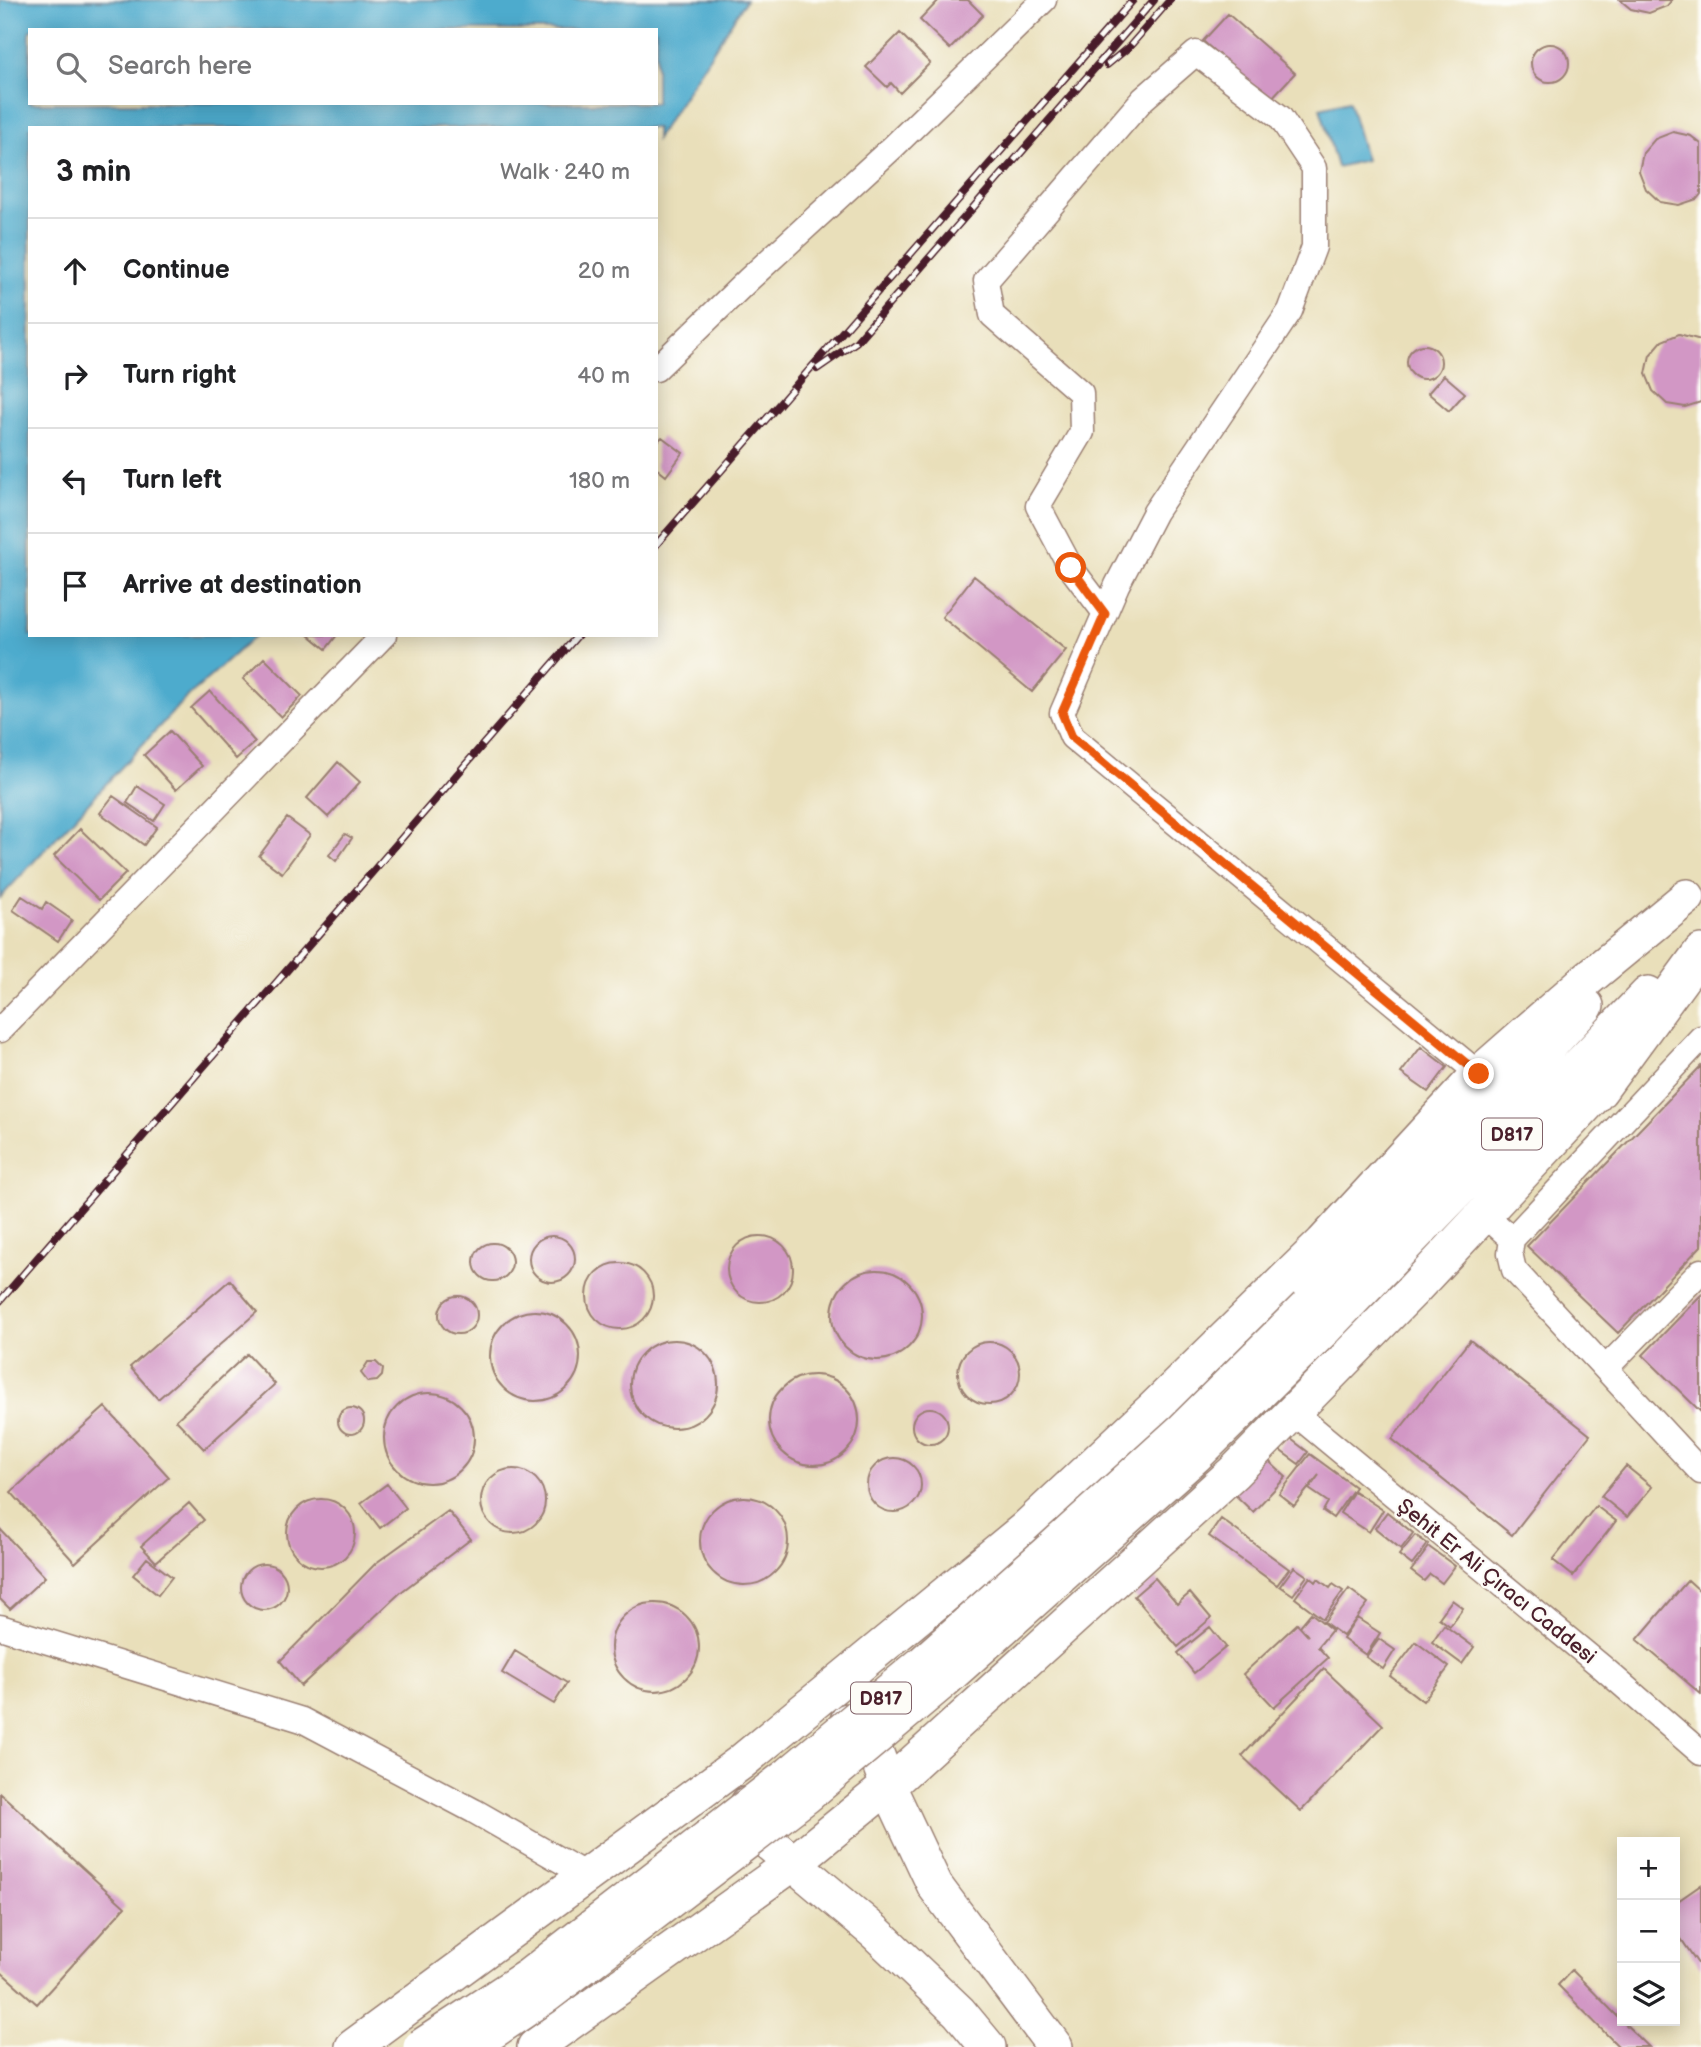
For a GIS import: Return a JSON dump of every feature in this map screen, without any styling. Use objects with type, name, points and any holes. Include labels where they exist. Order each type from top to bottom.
[{"type":"highway","points":[[354,2047],[740,1763],[1025,1529],[1322,1244],[1479,1074],[1694,890]]},
{"type":"highway","name":"D817","points":[[468,2047],[545,1996],[806,1796],[942,1682],[1195,1456],[1694,890]]},
{"type":"highway","name":"D817","points":[[421,2047],[528,1976],[790,1774],[922,1664],[1184,1429],[1315,1318],[1701,940]]},
{"type":"highway","points":[[535,2047],[792,1864],[888,1786],[1234,1472],[1411,1293],[1600,1090],[1701,951]]},
{"type":"highway","points":[[820,1698],[846,1718],[877,1756],[888,1786],[935,1886],[1055,2047]]},
{"type":"highway","points":[[740,1763],[745,1798],[768,1842],[876,1933],[960,2012],[988,2047]]},
{"type":"street","points":[[658,367],[748,279],[893,147],[1044,0]]},
{"type":"street","points":[[1105,614],[1071,568],[1038,506],[1082,432],[1081,393],[992,315],[986,281],[1143,99],[1196,53],[1280,117],[1314,168],[1314,247],[1290,311],[1155,512],[1105,614],[1062,713],[1072,737],[1479,1074]]},
{"type":"street","points":[[0,1030],[382,637]]},
{"type":"street","points":[[1701,1038],[1512,1239],[1510,1253],[1514,1270],[1701,1472]]},
{"type":"street","points":[[1485,1214],[1512,1239]]},
{"type":"street","points":[[1606,1368],[1701,1271]]},
{"type":"street","name":"Şehit Er Ali Çıracı Caddesi","points":[[1292,1411],[1602,1667],[1701,1753]]},
{"type":"street","points":[[0,1627],[302,1720],[474,1811],[586,1875]]},
{"type":"water","points":[[0,0],[746,0],[658,136],[658,126],[28,126],[28,637],[254,637],[183,701],[0,898]]},
{"type":"water","points":[[1349,101],[1366,160],[1337,167],[1320,108]]},
{"type":"building","points":[[939,0],[968,0],[983,15],[950,49],[920,20]]},
{"type":"building","points":[[1620,0],[1672,0],[1667,6],[1649,13],[1631,9]]},
{"type":"building","points":[[1228,14],[1295,73],[1269,101],[1203,41]]},
{"type":"building","points":[[900,33],[930,63],[900,93],[891,83],[887,87],[866,67]]},
{"type":"building","points":[[1550,44],[1563,50],[1569,63],[1563,76],[1550,82],[1537,76],[1531,63],[1537,50]]},
{"type":"building","points":[[1673,132],[1691,136],[1701,144],[1701,194],[1697,199],[1679,205],[1660,202],[1646,189],[1639,171],[1643,153],[1655,139]]},
{"type":"building","points":[[1679,334],[1701,340],[1701,402],[1685,407],[1667,404],[1653,391],[1646,374],[1650,355],[1662,341]]},
{"type":"building","points":[[1424,345],[1436,350],[1441,362],[1436,374],[1424,379],[1412,374],[1407,362],[1412,350]]},
{"type":"building","points":[[1444,375],[1465,393],[1449,411],[1428,393]]},
{"type":"building","points":[[662,437],[683,453],[666,476],[658,470],[658,441]]},
{"type":"building","points":[[974,576],[1066,650],[1032,692],[942,617]]},
{"type":"building","points":[[311,637],[335,637],[326,649]]},
{"type":"building","points":[[264,658],[302,696],[281,717],[243,679]]},
{"type":"building","points":[[210,691],[255,742],[236,759],[191,708]]},
{"type":"building","points":[[170,731],[202,766],[176,790],[144,755]]},
{"type":"building","points":[[338,762],[360,782],[328,817],[307,798]]},
{"type":"building","points":[[137,786],[165,804],[154,821],[127,803]]},
{"type":"building","points":[[113,796],[157,827],[144,845],[100,813]]},
{"type":"building","points":[[287,818],[310,835],[282,873],[259,856]]},
{"type":"building","points":[[80,829],[126,873],[99,900],[54,856]]},
{"type":"building","points":[[345,834],[352,838],[336,861],[329,855]]},
{"type":"building","points":[[22,896],[42,909],[46,902],[72,920],[58,941],[13,910]]},
{"type":"building","points":[[1421,1047],[1447,1067],[1428,1092],[1401,1073]]},
{"type":"building","points":[[1701,1066],[1701,1246],[1618,1333],[1527,1246]]},
{"type":"building","points":[[552,1236],[568,1243],[575,1259],[568,1275],[552,1282],[536,1275],[529,1259],[536,1243]]},
{"type":"building","points":[[760,1236],[783,1246],[793,1269],[783,1292],[760,1302],[737,1292],[727,1269],[737,1246]]},
{"type":"building","points":[[493,1243],[506,1249],[512,1262],[506,1275],[493,1281],[480,1275],[474,1262],[480,1249]]},
{"type":"building","points":[[620,1263],[633,1265],[648,1278],[653,1296],[651,1309],[638,1324],[620,1329],[607,1327],[592,1314],[587,1296],[589,1283],[602,1268]]},
{"type":"building","points":[[868,1270],[886,1270],[902,1277],[915,1290],[922,1306],[922,1324],[915,1340],[902,1353],[886,1360],[868,1360],[852,1353],[839,1340],[832,1324],[832,1306],[839,1290],[852,1277]]},
{"type":"building","points":[[230,1280],[257,1312],[158,1399],[130,1367]]},
{"type":"building","points":[[1701,1295],[1701,1412],[1643,1355]]},
{"type":"building","points":[[458,1296],[472,1301],[477,1315],[472,1329],[458,1334],[444,1329],[439,1315],[444,1301]]},
{"type":"building","points":[[535,1311],[552,1315],[567,1324],[576,1339],[580,1356],[576,1373],[567,1388],[552,1397],[535,1401],[518,1397],[503,1388],[494,1373],[490,1356],[494,1339],[503,1324],[518,1315]]},
{"type":"building","points":[[674,1340],[699,1347],[711,1359],[718,1384],[711,1409],[699,1421],[674,1428],[649,1421],[637,1409],[630,1384],[637,1359],[649,1347]]},
{"type":"building","points":[[1470,1340],[1590,1435],[1512,1535],[1392,1439]]},
{"type":"building","points":[[989,1342],[1011,1351],[1020,1373],[1011,1395],[989,1404],[967,1395],[958,1373],[967,1351]]},
{"type":"building","points":[[247,1354],[275,1384],[204,1449],[176,1420]]},
{"type":"building","points":[[368,1362],[376,1362],[383,1369],[382,1376],[377,1381],[368,1382],[361,1373]]},
{"type":"building","points":[[814,1375],[839,1383],[851,1395],[859,1420],[851,1445],[839,1457],[814,1465],[789,1457],[777,1445],[769,1420],[777,1395],[789,1383]]},
{"type":"building","points":[[429,1393],[446,1397],[461,1406],[470,1421],[474,1438],[470,1455],[461,1470],[446,1479],[429,1483],[412,1479],[397,1470],[388,1455],[384,1438],[388,1421],[397,1406],[412,1397]]},
{"type":"building","points":[[105,1407],[169,1477],[75,1563],[11,1492]]},
{"type":"building","points":[[351,1408],[360,1412],[364,1421],[360,1430],[351,1434],[342,1430],[338,1421],[342,1412]]},
{"type":"building","points":[[930,1408],[942,1414],[948,1426],[942,1438],[930,1444],[918,1438],[912,1426],[918,1414]]},
{"type":"building","points":[[1287,1436],[1308,1452],[1299,1464],[1278,1449]]},
{"type":"building","points":[[1310,1454],[1355,1487],[1333,1518],[1323,1511],[1328,1502],[1309,1489],[1319,1475],[1294,1506],[1279,1494]]},
{"type":"building","points":[[1262,1455],[1286,1477],[1253,1512],[1229,1489]]},
{"type":"building","points":[[899,1458],[909,1462],[917,1470],[921,1485],[917,1500],[909,1508],[889,1512],[879,1508],[871,1500],[867,1480],[871,1470],[879,1462]]},
{"type":"building","points":[[1626,1466],[1652,1487],[1627,1517],[1601,1496]]},
{"type":"building","points":[[513,1469],[525,1471],[536,1478],[543,1489],[543,1513],[536,1524],[525,1531],[513,1533],[501,1531],[490,1524],[483,1513],[481,1501],[483,1489],[490,1478],[501,1471]]},
{"type":"building","points":[[387,1484],[406,1508],[380,1528],[361,1503]]},
{"type":"building","points":[[1354,1491],[1383,1510],[1369,1532],[1340,1513]]},
{"type":"building","points":[[744,1497],[761,1500],[775,1510],[785,1524],[788,1541],[785,1558],[775,1572],[761,1582],[744,1585],[727,1582],[713,1572],[703,1558],[700,1541],[703,1524],[713,1510],[727,1500]]},
{"type":"building","points":[[321,1499],[334,1502],[345,1509],[352,1520],[355,1533],[352,1546],[345,1557],[334,1564],[321,1567],[308,1564],[297,1557],[290,1546],[287,1533],[290,1520],[297,1509],[308,1502]]},
{"type":"building","points":[[189,1503],[204,1520],[156,1562],[141,1546]]},
{"type":"building","points":[[1596,1506],[1616,1521],[1573,1576],[1553,1560]]},
{"type":"building","points":[[448,1511],[471,1539],[401,1592],[301,1686],[280,1661],[376,1563]]},
{"type":"building","points":[[1387,1512],[1413,1533],[1401,1549],[1375,1528]]},
{"type":"building","points":[[1221,1519],[1289,1569],[1277,1585],[1209,1536]]},
{"type":"building","points":[[0,1529],[45,1577],[10,1609],[0,1599]]},
{"type":"building","points":[[1415,1535],[1428,1544],[1412,1565],[1399,1555]]},
{"type":"building","points":[[1429,1547],[1455,1566],[1442,1583],[1430,1574],[1424,1581],[1411,1571]]},
{"type":"building","points":[[147,1558],[172,1577],[158,1595],[133,1575]]},
{"type":"building","points":[[264,1564],[280,1571],[287,1587],[280,1603],[264,1610],[248,1603],[241,1587],[248,1571]]},
{"type":"building","points":[[1294,1567],[1307,1576],[1293,1595],[1280,1586]]},
{"type":"building","points":[[1310,1577],[1316,1582],[1318,1579],[1330,1588],[1333,1584],[1343,1591],[1323,1619],[1295,1598]]},
{"type":"building","points":[[1155,1578],[1177,1604],[1190,1593],[1211,1618],[1178,1647],[1134,1596]]},
{"type":"building","points":[[1688,1580],[1701,1592],[1701,1694],[1637,1640]]},
{"type":"building","points":[[1349,1589],[1368,1603],[1343,1636],[1324,1622]]},
{"type":"building","points":[[1452,1600],[1463,1608],[1450,1626],[1439,1618]]},
{"type":"building","points":[[655,1603],[672,1607],[686,1616],[695,1630],[699,1647],[695,1664],[686,1678],[672,1687],[655,1691],[638,1687],[624,1678],[615,1664],[611,1647],[615,1630],[624,1616],[638,1607]]},
{"type":"building","points":[[1311,1613],[1332,1630],[1318,1647],[1328,1658],[1274,1707],[1243,1674],[1297,1624],[1308,1636],[1300,1626]]},
{"type":"building","points":[[1357,1618],[1380,1633],[1366,1655],[1343,1639]]},
{"type":"building","points":[[1444,1625],[1474,1647],[1462,1664],[1432,1642]]},
{"type":"building","points":[[1210,1627],[1226,1647],[1194,1673],[1178,1653]]},
{"type":"building","points":[[1379,1639],[1395,1650],[1383,1669],[1366,1657]]},
{"type":"building","points":[[1416,1642],[1449,1667],[1423,1701],[1390,1676]]},
{"type":"building","points":[[515,1651],[567,1683],[554,1704],[502,1673]]},
{"type":"building","points":[[1324,1669],[1383,1725],[1301,1811],[1242,1756]]},
{"type":"building","points":[[0,1793],[125,1907],[37,2004],[0,1971]]},
{"type":"building","points":[[1701,1885],[1701,1968],[1680,1937],[1680,1900]]},
{"type":"building","points":[[1572,1970],[1617,2016],[1617,2026],[1627,2026],[1649,2047],[1619,2047],[1558,1985]]},
{"type":"railway","points":[[658,543],[1133,0]]},
{"type":"railway","points":[[817,369],[856,342],[1154,0]]},
{"type":"railway","points":[[1107,65],[1130,46],[1170,0]]},
{"type":"railway","points":[[0,1301],[576,637]]},
{"type":"route","points":[[1071,568],[1105,614],[1062,713],[1072,737],[1479,1074]]}]
